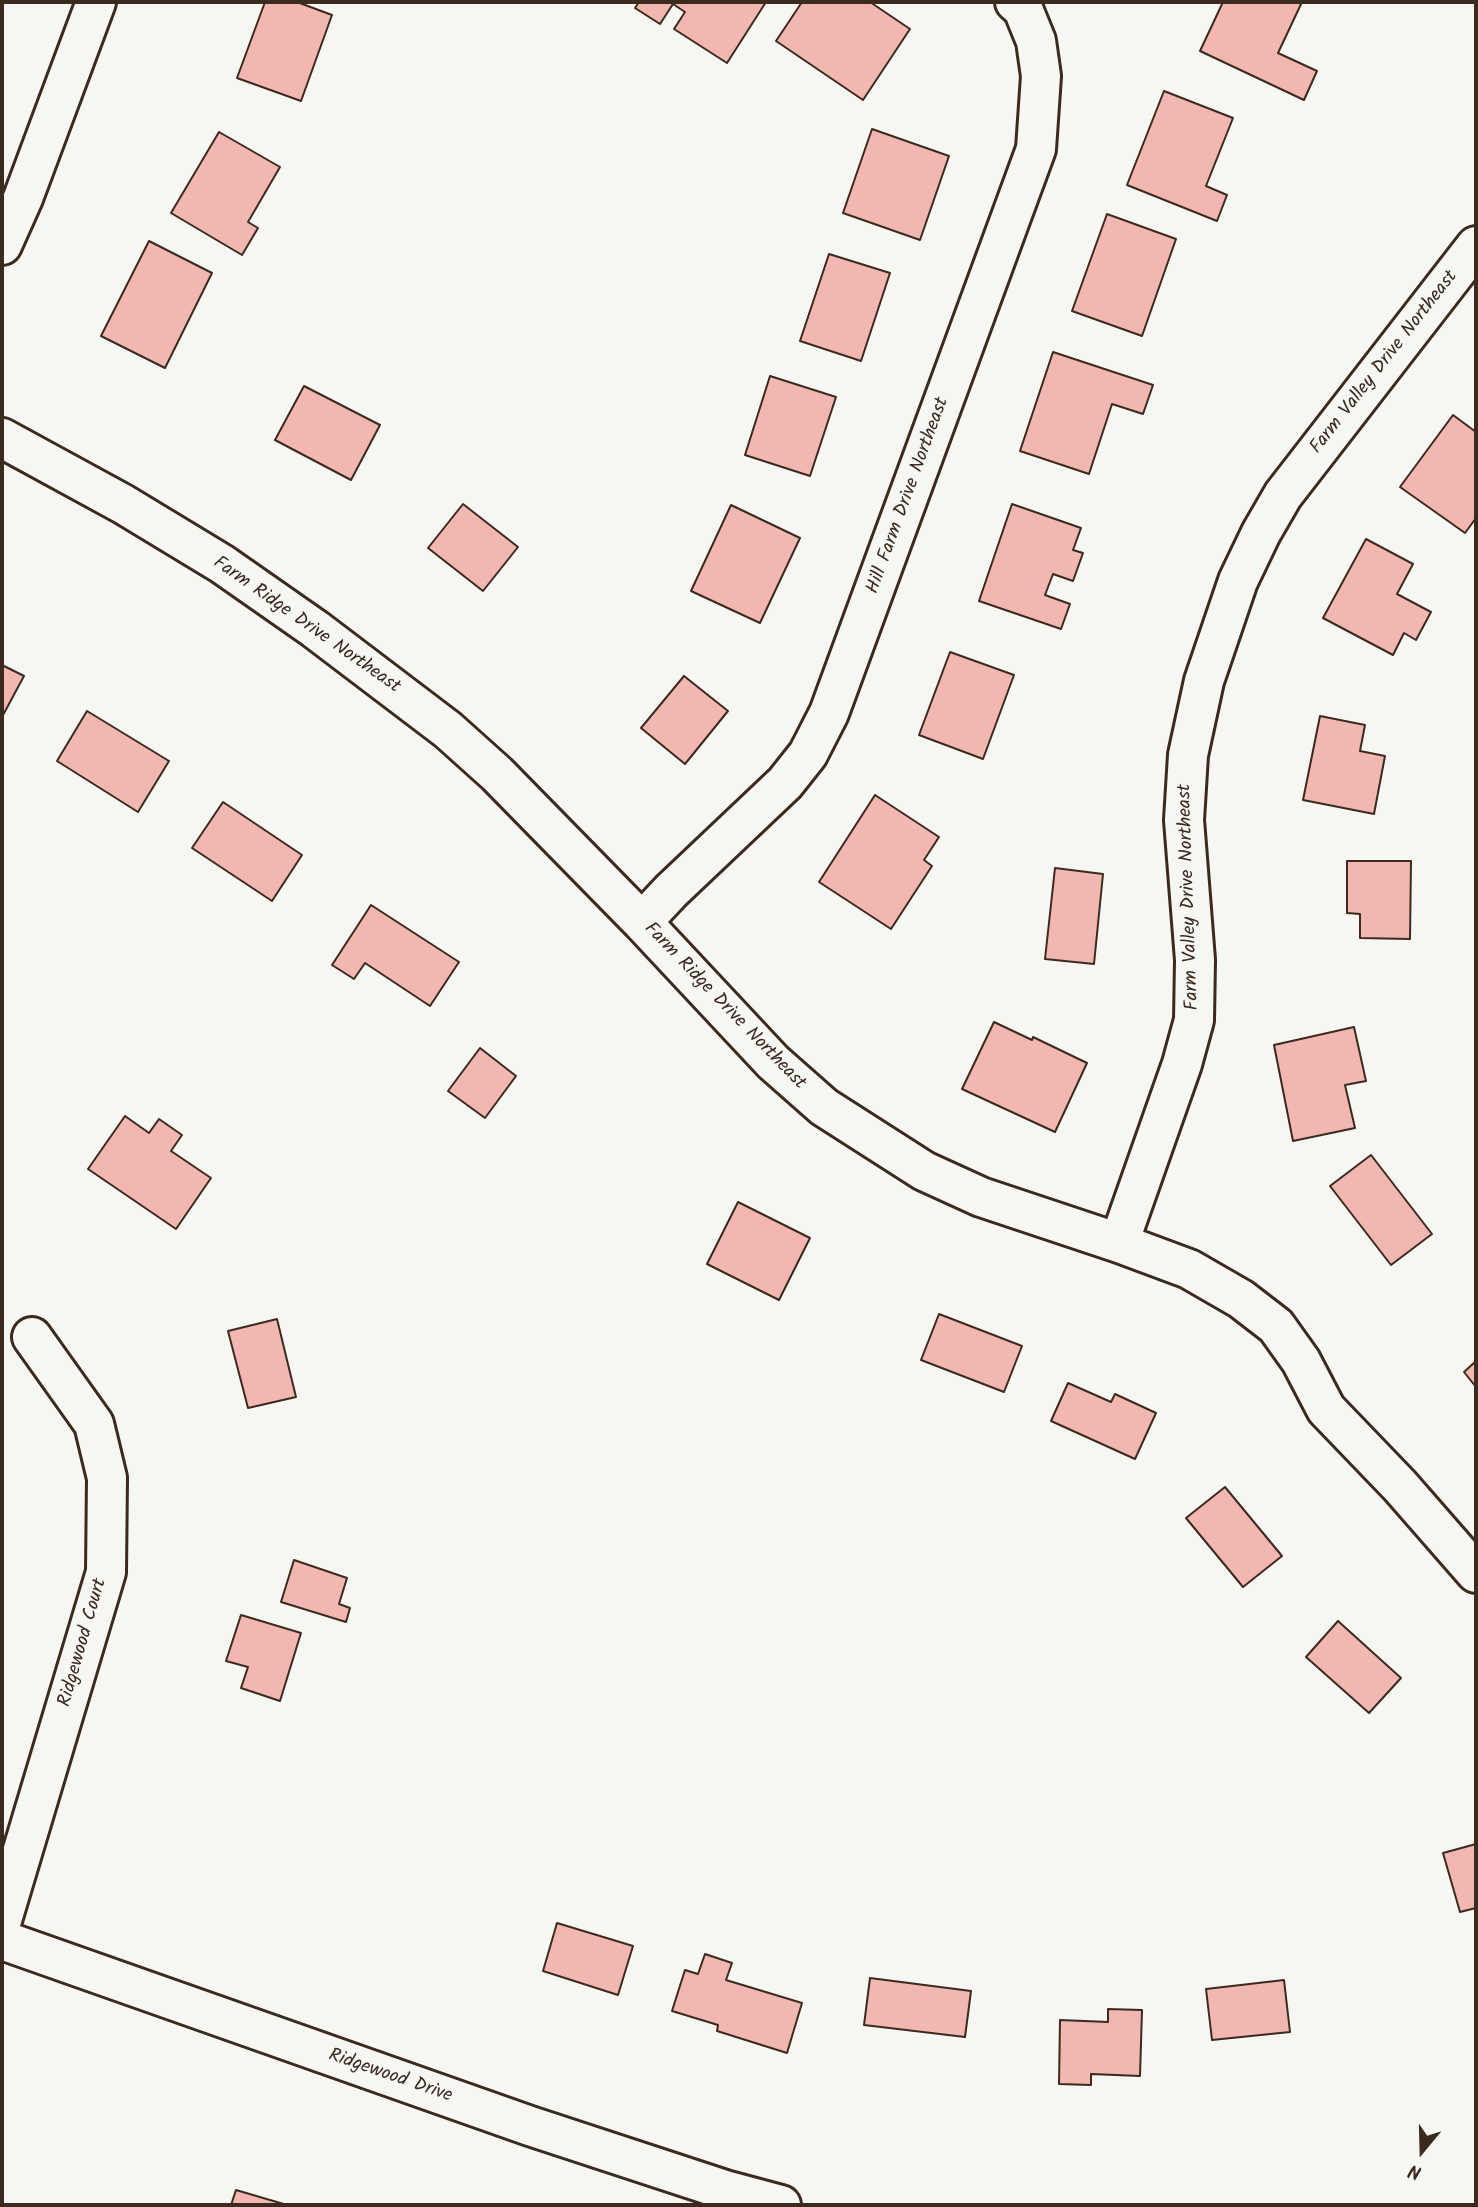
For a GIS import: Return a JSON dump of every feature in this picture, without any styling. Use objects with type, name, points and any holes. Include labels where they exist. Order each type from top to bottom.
[{"type":"street","points":[[2,245],[23,198],[96,2]]},
{"type":"street","name":"Hill Farm Drive Northeast","points":[[642,922],[785,783],[808,754],[830,713],[1036,149],[1041,76],[1036,41],[1024,4]]},
{"type":"street","name":"Farm Valley Drive Northeast","points":[[1119,1243],[1182,1064],[1194,1020],[1195,960],[1184,820],[1188,755],[1204,681],[1238,580],[1283,495],[1476,246]]},
{"type":"street","name":"Farm Ridge Drive Northeast","points":[[2,438],[123,504],[222,564],[448,730],[497,774],[642,922],[773,1062],[834,1114],[924,1171],[969,1192],[1189,1269],[1241,1299],[1276,1326],[1301,1361],[1326,1409],[1474,1566]]},
{"type":"street","name":"Ridgewood Court","points":[[2,1920],[106,1572],[107,1478],[94,1424],[32,1337]]},
{"type":"street","name":"Ridgewood Drive","points":[[2,1940],[530,2126],[725,2190],[781,2205]]},
{"type":"building","points":[[265,2],[297,2],[332,15],[301,101],[237,78]]},
{"type":"building","points":[[639,2],[766,2],[727,63],[674,29],[685,12],[673,4],[660,24],[635,8]]},
{"type":"building","points":[[802,2],[870,2],[910,29],[863,100],[776,41]]},
{"type":"building","points":[[1223,2],[1302,2],[1278,53],[1317,71],[1304,100],[1200,51]]},
{"type":"building","points":[[1164,91],[1233,118],[1206,186],[1227,195],[1217,221],[1127,185]]},
{"type":"building","points":[[872,129],[949,156],[920,240],[843,213]]},
{"type":"building","points":[[219,132],[280,167],[248,222],[258,228],[242,255],[171,213]]},
{"type":"building","points":[[1107,214],[1176,239],[1142,336],[1072,311]]},
{"type":"building","points":[[149,241],[212,273],[165,368],[101,336]]},
{"type":"building","points":[[829,254],[890,273],[861,361],[800,341]]},
{"type":"building","points":[[1053,352],[1153,385],[1143,414],[1112,404],[1089,474],[1020,451]]},
{"type":"building","points":[[770,376],[836,397],[810,476],[745,455]]},
{"type":"building","points":[[304,386],[380,425],[351,480],[275,440]]},
{"type":"building","points":[[1453,415],[1476,432],[1476,518],[1465,533],[1400,487]]},
{"type":"building","points":[[463,504],[518,547],[483,591],[428,548]]},
{"type":"building","points":[[1012,504],[1081,528],[1073,550],[1083,553],[1073,581],[1053,574],[1045,595],[1070,604],[1061,629],[979,601]]},
{"type":"building","points":[[731,505],[800,538],[760,623],[691,591]]},
{"type":"building","points":[[1366,539],[1413,564],[1397,594],[1431,612],[1416,640],[1404,633],[1393,655],[1323,618]]},
{"type":"building","points":[[950,652],[1014,675],[983,759],[919,735]]},
{"type":"building","points":[[2,665],[24,676],[2,717]]},
{"type":"building","points":[[684,676],[728,711],[685,764],[641,728]]},
{"type":"building","points":[[87,711],[169,761],[138,812],[57,761]]},
{"type":"building","points":[[1320,716],[1365,725],[1360,751],[1385,756],[1374,814],[1303,800]]},
{"type":"building","points":[[875,795],[939,837],[924,860],[932,866],[891,929],[819,882]]},
{"type":"building","points":[[223,802],[302,855],[272,901],[192,848]]},
{"type":"building","points":[[1347,861],[1411,861],[1410,939],[1360,938],[1360,914],[1347,913]]},
{"type":"building","points":[[1055,868],[1103,874],[1094,964],[1045,959]]},
{"type":"building","points":[[371,905],[459,962],[430,1006],[365,963],[354,979],[332,965]]},
{"type":"building","points":[[994,1022],[1087,1063],[1055,1132],[962,1089]]},
{"type":"building","points":[[1354,1027],[1366,1081],[1345,1085],[1355,1128],[1293,1141],[1274,1045]]},
{"type":"building","points":[[480,1048],[516,1076],[485,1118],[448,1091]]},
{"type":"building","points":[[125,1116],[149,1133],[159,1119],[182,1135],[171,1151],[211,1178],[176,1229],[88,1169]]},
{"type":"building","points":[[1371,1155],[1432,1234],[1391,1265],[1330,1186]]},
{"type":"building","points":[[738,1202],[810,1238],[779,1300],[707,1264]]},
{"type":"building","points":[[939,1314],[1022,1346],[1004,1392],[921,1360]]},
{"type":"building","points":[[277,1319],[296,1397],[248,1408],[228,1331]]},
{"type":"building","points":[[1476,1361],[1476,1387],[1464,1372]]},
{"type":"building","points":[[1068,1383],[1111,1402],[1115,1394],[1156,1413],[1135,1459],[1051,1421]]},
{"type":"building","points":[[1225,1487],[1282,1556],[1243,1587],[1186,1518]]},
{"type":"building","points":[[294,1560],[347,1578],[339,1604],[350,1608],[346,1622],[281,1602]]},
{"type":"building","points":[[241,1615],[301,1633],[280,1701],[241,1688],[248,1667],[226,1661]]},
{"type":"building","points":[[1338,1621],[1401,1678],[1369,1713],[1306,1657]]},
{"type":"building","points":[[1476,1844],[1476,1908],[1460,1912],[1443,1853]]},
{"type":"building","points":[[557,1923],[633,1946],[618,1995],[543,1971]]},
{"type":"building","points":[[705,1954],[732,1963],[726,1980],[802,2003],[787,2053],[717,2031],[718,2025],[672,2011],[685,1970],[698,1974]]},
{"type":"building","points":[[870,1978],[971,1991],[965,2037],[864,2025]]},
{"type":"building","points":[[1284,1980],[1290,2032],[1212,2040],[1206,1989]]},
{"type":"building","points":[[1108,2009],[1142,2010],[1140,2076],[1091,2074],[1091,2085],[1059,2084],[1060,2020],[1108,2022]]},
{"type":"building","points":[[236,2190],[287,2205],[231,2205]]}]
